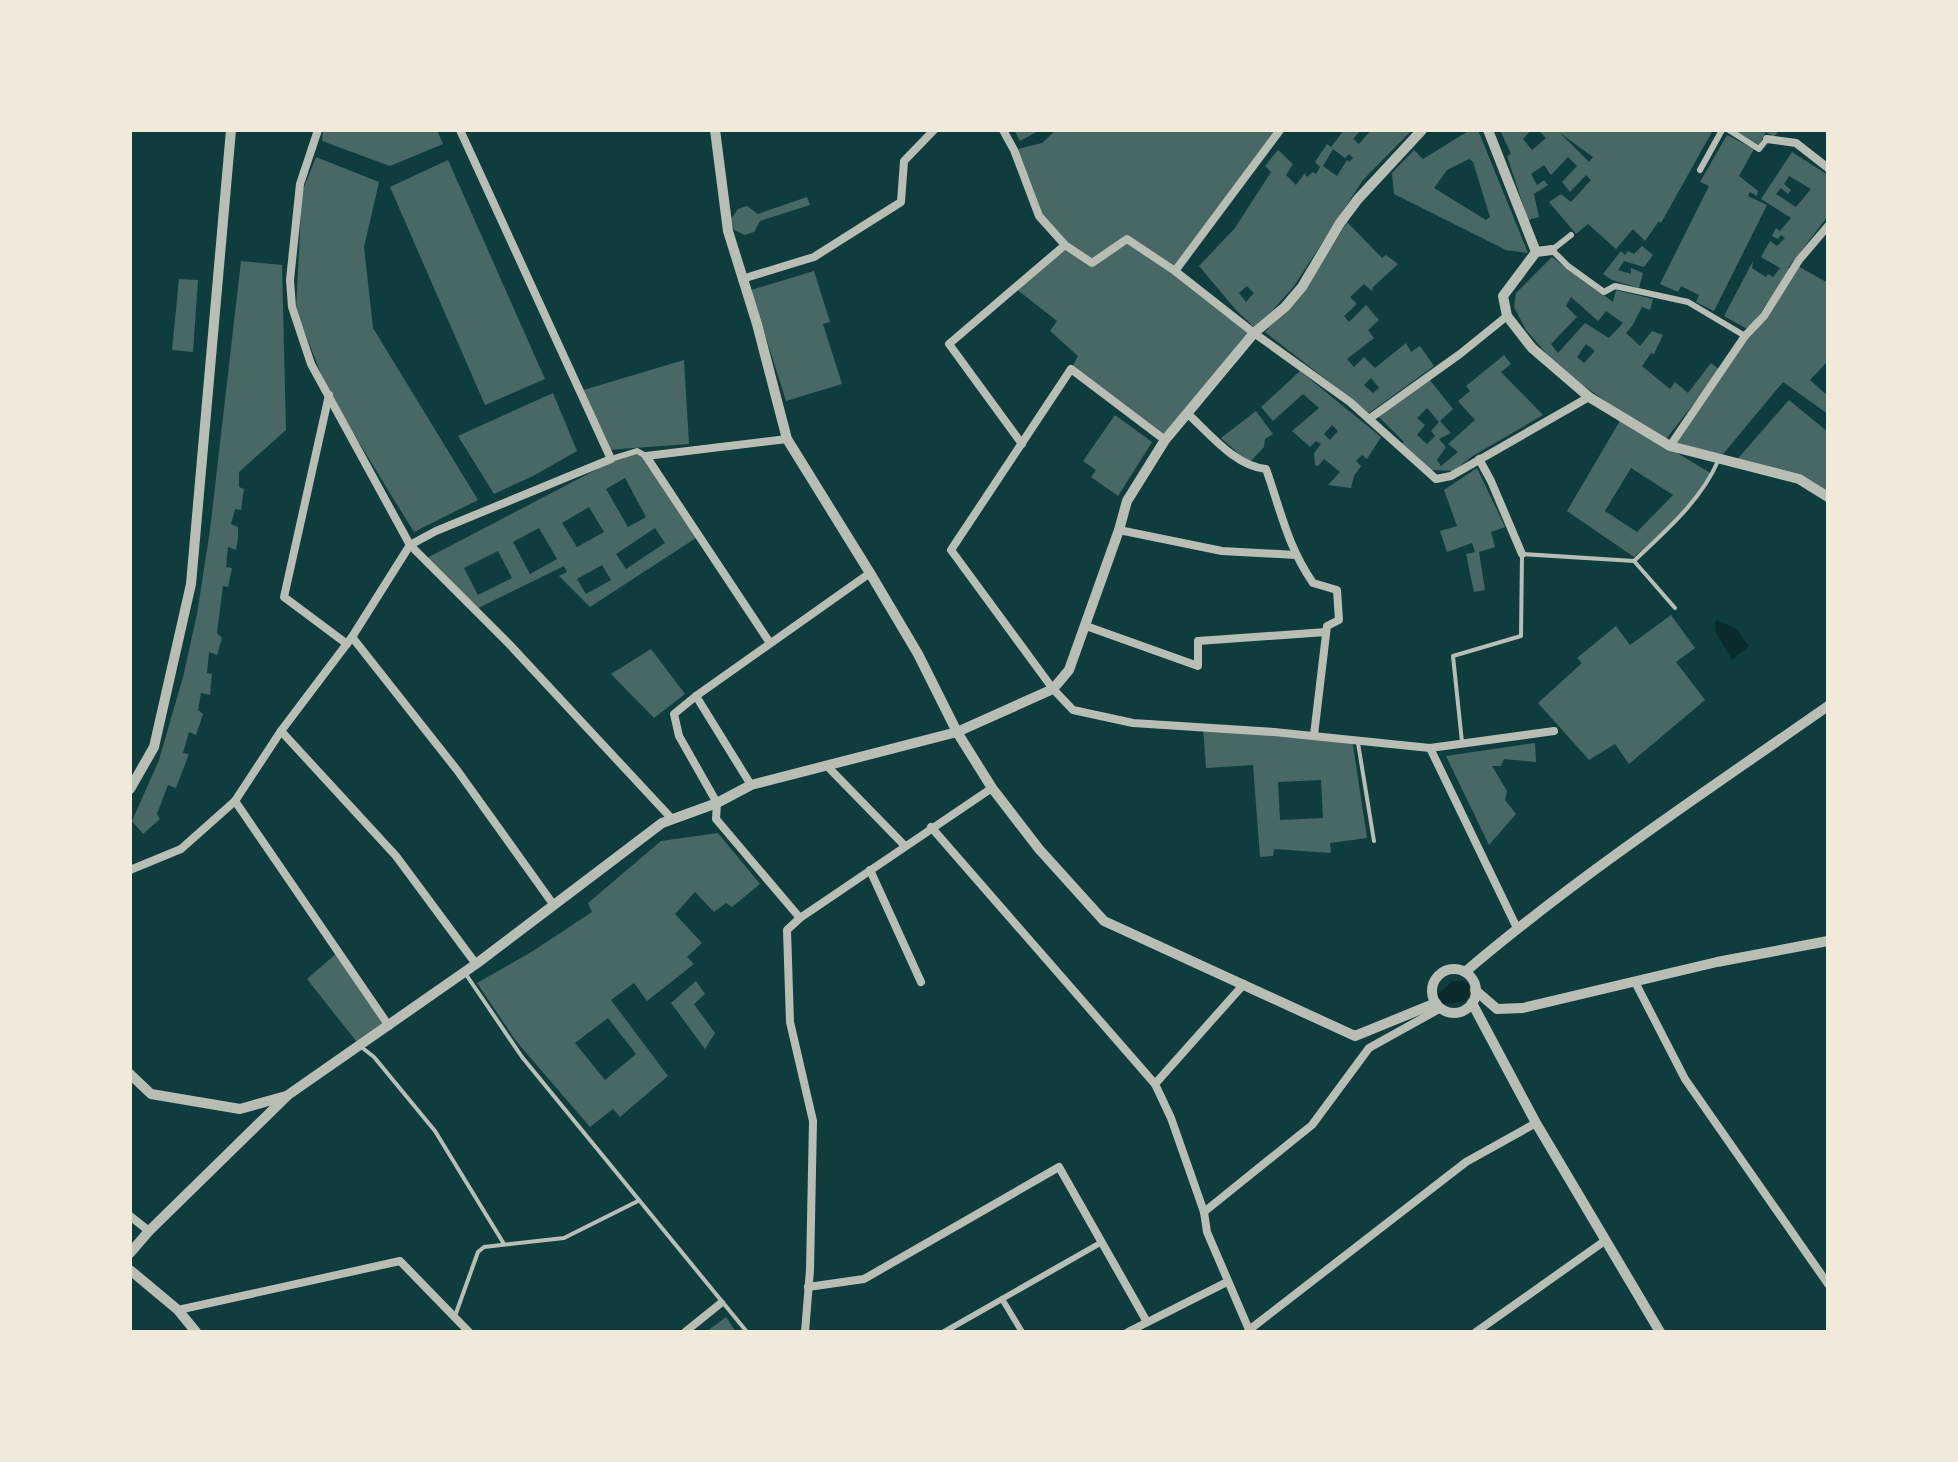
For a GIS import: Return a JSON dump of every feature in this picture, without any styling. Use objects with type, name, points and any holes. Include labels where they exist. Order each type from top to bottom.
[{"type":"street","points":[[130,789],[154,747],[191,584],[231,130]]},
{"type":"street","points":[[318,130],[300,184],[290,280],[292,307],[311,364],[410,545],[510,645],[672,819]]},
{"type":"street","points":[[460,130],[611,459]]},
{"type":"street","points":[[715,130],[722,200],[787,439],[918,654],[957,732],[992,788],[1039,849],[1104,921],[1355,1036],[1438,1005]]},
{"type":"street","points":[[742,279],[814,257],[901,202],[904,161],[934,130]]},
{"type":"street","points":[[1003,130],[1039,216],[1065,245],[1092,263],[1127,239],[1175,271],[1350,402],[1436,479],[1451,476],[1589,397]]},
{"type":"street","points":[[1175,271],[1280,130]]},
{"type":"street","points":[[130,1253],[288,1095],[476,964],[662,823],[717,803],[751,785],[957,732],[1053,689],[1069,670],[1127,501],[1165,440],[1254,333],[1285,307],[1302,287],[1358,199],[1422,130]]},
{"type":"street","points":[[1488,130],[1536,252]]},
{"type":"street","points":[[1700,170],[1722,130]]},
{"type":"street","points":[[1729,130],[1759,149],[1767,139],[1796,143],[1828,168]]},
{"type":"street","points":[[1670,446],[1745,336],[1764,316],[1799,260],[1828,226]]},
{"type":"street","points":[[1571,235],[1552,250],[1536,252],[1503,296],[1507,316],[1532,348],[1589,397],[1670,446],[1799,479],[1828,497]]},
{"type":"street","points":[[1022,444],[949,344],[1065,245]]},
{"type":"street","points":[[1552,250],[1604,292],[1615,286],[1688,302],[1745,336]]},
{"type":"street","points":[[1369,419],[1507,316]]},
{"type":"street","points":[[1165,440],[1071,369],[951,550],[1053,689],[1073,710],[1133,723],[1314,735],[1430,748],[1554,731]]},
{"type":"street","points":[[329,394],[284,597],[349,640],[457,770],[553,904]]},
{"type":"street","points":[[1188,414],[1241,462],[1266,469],[1286,534],[1296,555],[1313,583],[1337,590],[1339,620],[1327,626],[1314,735]]},
{"type":"street","points":[[646,456],[787,439]]},
{"type":"street","points":[[130,870],[181,849],[235,801],[281,731],[349,640],[410,545],[436,531],[611,459],[637,451],[646,456],[770,643]]},
{"type":"street","points":[[1479,459],[1522,554]]},
{"type":"street","points":[[1119,530],[1222,551],[1296,555]]},
{"type":"street","points":[[800,918],[716,819],[717,803],[679,736],[674,714],[870,573]]},
{"type":"street","points":[[1086,626],[1198,666],[1198,641],[1326,632]]},
{"type":"street","points":[[696,696],[751,785]]},
{"type":"street","points":[[1465,972],[1517,928],[1828,706]]},
{"type":"street","points":[[281,731],[396,856],[476,964]]},
{"type":"street","points":[[1430,748],[1517,928]]},
{"type":"street","points":[[828,767],[905,846]]},
{"type":"street","points":[[805,1332],[813,1121],[790,1022],[787,930],[931,827],[992,788]]},
{"type":"street","points":[[235,801],[389,1026]]},
{"type":"street","points":[[931,827],[1155,1084],[1171,1118],[1204,1212],[1207,1232],[1250,1331],[1466,1162],[1536,1123]]},
{"type":"street","points":[[870,870],[921,982]]},
{"type":"street","points":[[1475,990],[1472,1003],[1453,1013],[1438,1005],[1432,989],[1438,976],[1451,969],[1465,972],[1475,990],[1497,1009],[1523,1008],[1717,962],[1828,941]]},
{"type":"street","points":[[1635,982],[1685,1079],[1828,1284]]},
{"type":"street","points":[[1155,1084],[1244,984]]},
{"type":"street","points":[[1472,1003],[1536,1123],[1660,1332]]},
{"type":"street","points":[[1204,1212],[1312,1125],[1369,1048],[1438,1005]]},
{"type":"street","points":[[130,1074],[151,1094],[240,1109],[288,1095]]},
{"type":"street","points":[[808,1287],[864,1279],[1059,1167],[1147,1322]]},
{"type":"street","points":[[130,1216],[149,1231]]},
{"type":"street","points":[[1476,1332],[1606,1240]]},
{"type":"street","points":[[944,1332],[1102,1242]]},
{"type":"street","points":[[178,1310],[400,1261],[469,1332]]},
{"type":"street","points":[[130,1270],[178,1310],[196,1332]]},
{"type":"street","points":[[1128,1332],[1227,1282]]},
{"type":"street","points":[[1002,1299],[1022,1332]]},
{"type":"street","points":[[685,1332],[721,1303]]},
{"type":"lane","points":[[1634,561],[1681,516],[1712,474],[1719,459]]},
{"type":"lane","points":[[1463,742],[1453,656],[1521,636],[1522,554],[1634,561],[1675,608]]},
{"type":"lane","points":[[1358,740],[1374,841]]},
{"type":"lane","points":[[464,972],[522,1057],[747,1332]]},
{"type":"lane","points":[[360,1046],[374,1057],[435,1131],[504,1244]]},
{"type":"lane","points":[[455,1316],[478,1252],[490,1245],[564,1238],[638,1201]]},
{"type":"water","points":[[1717,620],[1737,629],[1749,646],[1732,660],[1716,633]]},
{"type":"water","points":[[1453,981],[1464,981],[1469,985],[1469,997],[1463,1002],[1442,1004],[1437,995]]},
{"type":"building","points":[[323,130],[437,130],[443,144],[390,166],[322,141]]},
{"type":"building","points":[[1014,130],[1040,130],[1020,141]]},
{"type":"building","points":[[1056,130],[1280,130],[1175,271],[1254,333],[1165,440],[1071,369],[1078,356],[1050,331],[1057,321],[1015,288],[1065,245],[1039,216],[1014,150],[1042,143]]},
{"type":"building","points":[[1344,130],[1361,130],[1353,139],[1359,144],[1371,130],[1412,130],[1363,180],[1294,286],[1256,329],[1199,266],[1235,228],[1271,172],[1265,166],[1278,150],[1293,164],[1286,175],[1296,185],[1305,173],[1307,177],[1313,172],[1316,174],[1320,167],[1315,162],[1327,144],[1331,147]],"holes":[[[1333,149],[1345,158],[1349,154],[1353,158],[1349,162],[1347,160],[1337,176],[1323,166]],[[1247,286],[1254,293],[1246,302],[1239,293]]]},
{"type":"building","points":[[1470,130],[1478,130],[1528,253],[1506,250],[1394,194],[1392,173],[1414,150],[1423,159]],"holes":[[[1469,159],[1473,162],[1490,217],[1486,220],[1434,188],[1447,170]]]},
{"type":"building","points":[[1500,130],[1531,130],[1523,139],[1532,150],[1546,138],[1538,130],[1713,130],[1661,223],[1659,221],[1645,241],[1633,229],[1616,249],[1588,224],[1576,234],[1549,202],[1561,194],[1571,202],[1591,180],[1586,175],[1570,192],[1562,182],[1577,166],[1568,157],[1551,175],[1544,165],[1531,174],[1537,185],[1544,180],[1548,185],[1534,194],[1539,217],[1528,220],[1507,156],[1511,154]],"holes":[[[1560,133],[1593,157],[1589,162]]]},
{"type":"building","points":[[1734,130],[1779,130],[1774,137],[1766,132],[1759,145]]},
{"type":"building","points":[[1727,135],[1754,149],[1739,176],[1758,191],[1757,196],[1750,192],[1748,196],[1767,205],[1714,311],[1696,302],[1699,295],[1681,286],[1678,292],[1660,284],[1709,186],[1700,182]]},
{"type":"building","points":[[1792,152],[1828,175],[1828,216],[1788,268],[1791,269],[1749,330],[1724,316],[1753,261],[1752,268],[1766,277],[1768,274],[1773,277],[1780,268],[1761,257],[1770,241],[1777,246],[1785,238],[1772,236],[1776,228],[1780,231],[1791,218],[1761,199]],"holes":[[[1789,176],[1811,189],[1796,207],[1776,194],[1781,188],[1788,194],[1791,190],[1784,184]]]},
{"type":"building","points":[[316,157],[379,182],[364,247],[373,328],[478,500],[414,532],[329,394],[296,310],[302,192]]},
{"type":"building","points":[[448,160],[545,379],[485,405],[390,187]]},
{"type":"building","points":[[807,197],[810,205],[760,221],[754,232],[745,235],[734,230],[731,219],[738,209],[747,206],[758,214]]},
{"type":"building","points":[[1347,222],[1382,258],[1386,255],[1398,264],[1372,291],[1364,284],[1350,297],[1357,304],[1344,316],[1349,322],[1366,305],[1379,320],[1368,330],[1374,338],[1347,359],[1354,367],[1364,357],[1375,368],[1406,343],[1411,352],[1420,346],[1434,366],[1369,413],[1265,332],[1306,288]],"holes":[[[1371,378],[1379,388],[1373,393],[1364,385]]]},
{"type":"building","points":[[1642,246],[1653,255],[1644,267],[1624,261],[1618,270],[1631,274],[1631,268],[1643,273],[1639,288],[1603,274],[1621,251],[1625,255],[1628,251],[1634,254]]},
{"type":"building","points":[[1552,257],[1613,302],[1616,290],[1653,299],[1650,310],[1642,307],[1626,333],[1640,346],[1652,331],[1663,335],[1654,354],[1651,353],[1642,366],[1670,389],[1675,382],[1688,393],[1711,363],[1720,370],[1666,439],[1550,362],[1552,360],[1526,330],[1514,307],[1516,293]],"holes":[[[1571,297],[1598,321],[1606,311],[1623,323],[1609,338],[1585,323],[1558,353],[1551,344],[1577,317],[1566,306]],[[1586,344],[1595,351],[1584,363],[1577,357]]]},
{"type":"building","points":[[241,261],[282,265],[286,430],[239,472],[239,487],[244,489],[241,510],[235,509],[231,524],[238,527],[238,537],[236,550],[228,547],[226,567],[232,568],[228,587],[223,586],[217,633],[222,638],[217,655],[209,652],[207,673],[212,674],[210,695],[201,693],[198,710],[203,714],[196,735],[189,732],[183,753],[189,754],[176,788],[168,785],[157,814],[160,819],[143,834],[132,821],[159,760],[197,614],[210,530]]},
{"type":"building","points":[[1796,265],[1828,283],[1828,361],[1810,380],[1828,396],[1828,414],[1783,382],[1719,459],[1670,446]]},
{"type":"building","points":[[814,271],[830,322],[823,324],[842,384],[786,401],[751,290]]},
{"type":"building","points":[[179,279],[198,280],[193,352],[172,350]]},
{"type":"building","points":[[1504,355],[1511,364],[1501,372],[1543,415],[1471,457],[1454,471],[1430,470],[1401,444],[1404,442],[1377,415],[1429,379],[1453,409],[1440,421],[1451,433],[1439,439],[1446,447],[1437,460],[1441,466],[1458,452],[1448,444],[1475,420],[1458,401],[1470,391],[1466,386]],"holes":[[[1427,408],[1439,422],[1431,431],[1435,436],[1427,444],[1417,435],[1425,425],[1417,418]]]},
{"type":"building","points":[[684,360],[689,444],[607,450],[580,391]]},
{"type":"building","points":[[1300,371],[1381,437],[1367,459],[1362,455],[1356,461],[1361,466],[1351,488],[1328,485],[1340,472],[1324,459],[1318,466],[1315,465],[1314,453],[1321,444],[1316,441],[1310,447],[1292,431],[1319,408],[1303,394],[1273,421],[1261,407]],"holes":[[[1332,425],[1338,431],[1330,440],[1324,434]]]},
{"type":"building","points":[[553,393],[577,451],[494,494],[458,436]]},
{"type":"building","points":[[1789,400],[1828,432],[1828,496],[1799,477],[1734,463]]},
{"type":"building","points":[[1256,411],[1273,434],[1265,439],[1264,447],[1249,463],[1221,438]]},
{"type":"building","points":[[1115,415],[1152,442],[1118,496],[1091,477],[1096,470],[1083,461]]},
{"type":"building","points":[[1621,419],[1712,474],[1681,516],[1634,557],[1567,511]],"holes":[[[1631,468],[1673,495],[1637,532],[1605,511]]]},
{"type":"building","points":[[628,453],[646,456],[699,536],[590,607],[559,576],[567,572],[564,566],[474,610],[427,558]],"holes":[[[625,478],[646,517],[628,527],[606,489]],[[589,507],[604,532],[577,547],[562,523]],[[539,528],[557,559],[530,574],[513,542]],[[655,528],[665,543],[626,569],[616,554]],[[498,551],[512,578],[478,595],[464,568]],[[602,565],[611,580],[586,594],[577,579]]]},
{"type":"building","points":[[1477,468],[1505,527],[1491,532],[1495,547],[1479,552],[1485,590],[1474,592],[1466,554],[1475,552],[1472,543],[1447,552],[1440,531],[1457,526],[1444,490]]},
{"type":"building","points":[[1671,615],[1695,648],[1676,662],[1705,700],[1629,764],[1615,744],[1589,760],[1538,703],[1582,663],[1577,658],[1616,626],[1630,645]]},
{"type":"building","points":[[651,649],[685,694],[654,718],[611,674]]},
{"type":"building","points":[[1203,727],[1352,739],[1367,838],[1330,843],[1331,853],[1274,849],[1273,856],[1260,857],[1253,765],[1206,768]],"holes":[[[1321,780],[1323,818],[1280,820],[1278,782]]]},
{"type":"building","points":[[1535,743],[1536,762],[1504,759],[1501,766],[1492,766],[1507,791],[1505,800],[1516,814],[1489,845],[1446,756]]},
{"type":"building","points":[[718,833],[760,884],[732,907],[726,903],[714,912],[695,892],[675,914],[702,943],[687,957],[694,964],[647,1001],[634,983],[611,1000],[668,1076],[620,1117],[613,1109],[590,1127],[516,1041],[477,983],[592,912],[588,903],[661,841]],"holes":[[[608,1018],[636,1054],[605,1080],[575,1043]]]},
{"type":"building","points":[[338,952],[389,1026],[360,1046],[307,979]]},
{"type":"building","points":[[696,981],[705,994],[694,1004],[715,1033],[705,1049],[671,1003]]},
{"type":"building","points":[[726,1317],[736,1332],[706,1332]]}]
